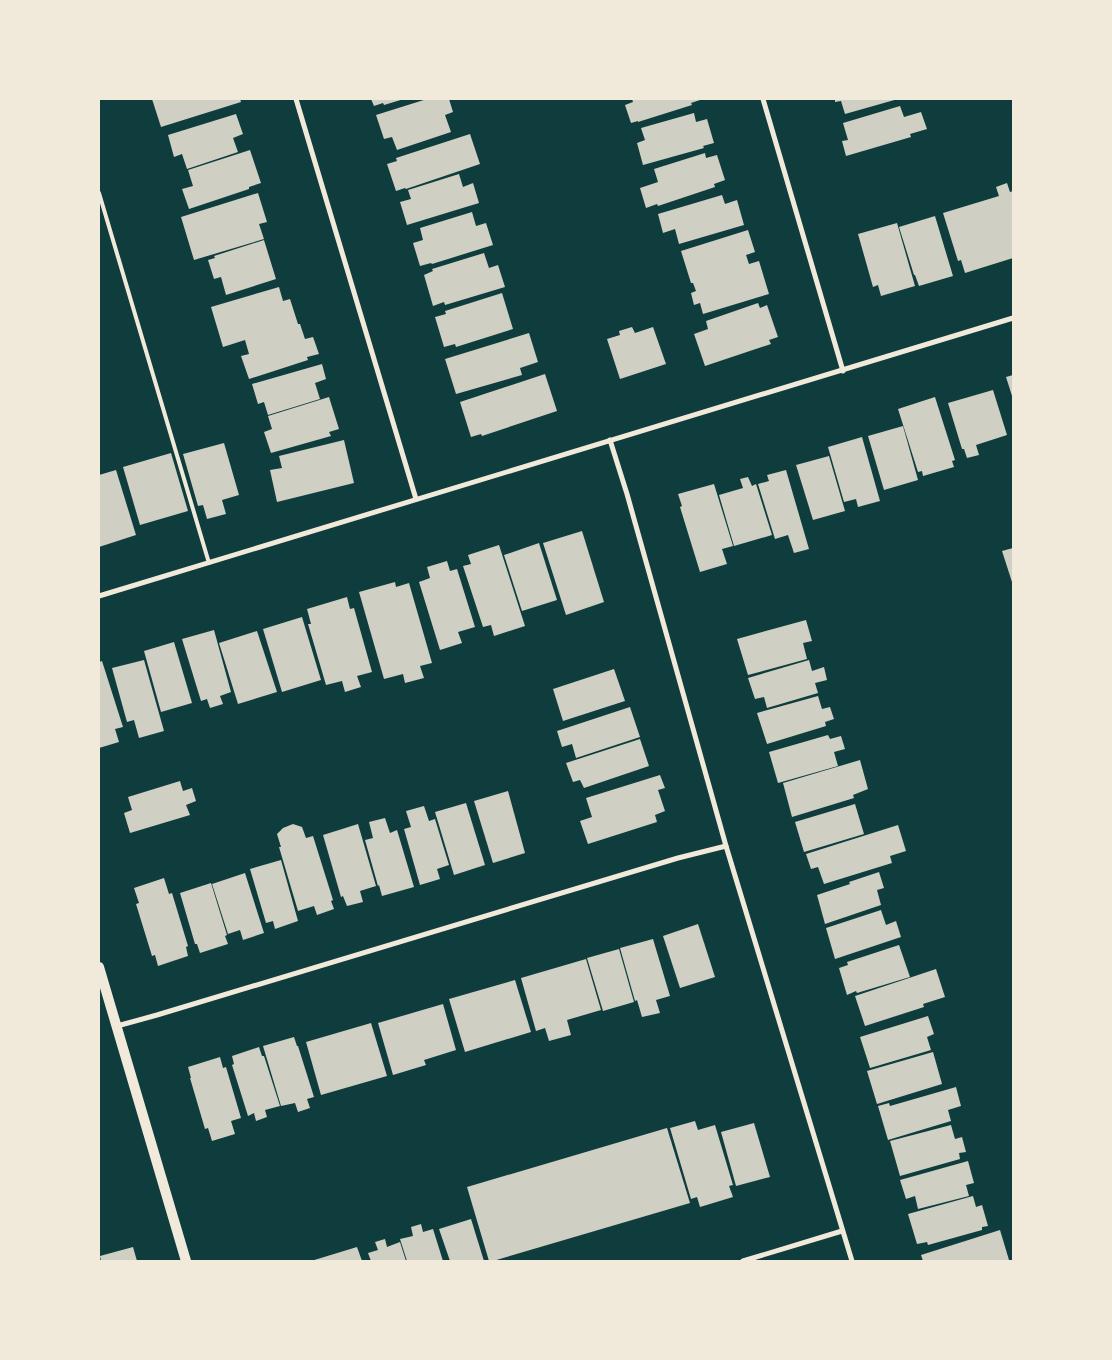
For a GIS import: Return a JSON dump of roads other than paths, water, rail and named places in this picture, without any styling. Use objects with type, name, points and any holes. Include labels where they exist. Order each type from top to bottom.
[{"type":"main road","points":[[99,967],[186,1261]]},
{"type":"street","points":[[296,99],[416,499]]},
{"type":"street","points":[[763,99],[843,370]]},
{"type":"street","points":[[99,596],[1013,318]]},
{"type":"street","points":[[610,440],[630,504],[726,846],[852,1261]]},
{"type":"street","points":[[116,1026],[678,858],[726,846]]},
{"type":"street","points":[[743,1261],[842,1231]]},
{"type":"lane","points":[[99,193],[208,562]]}]
